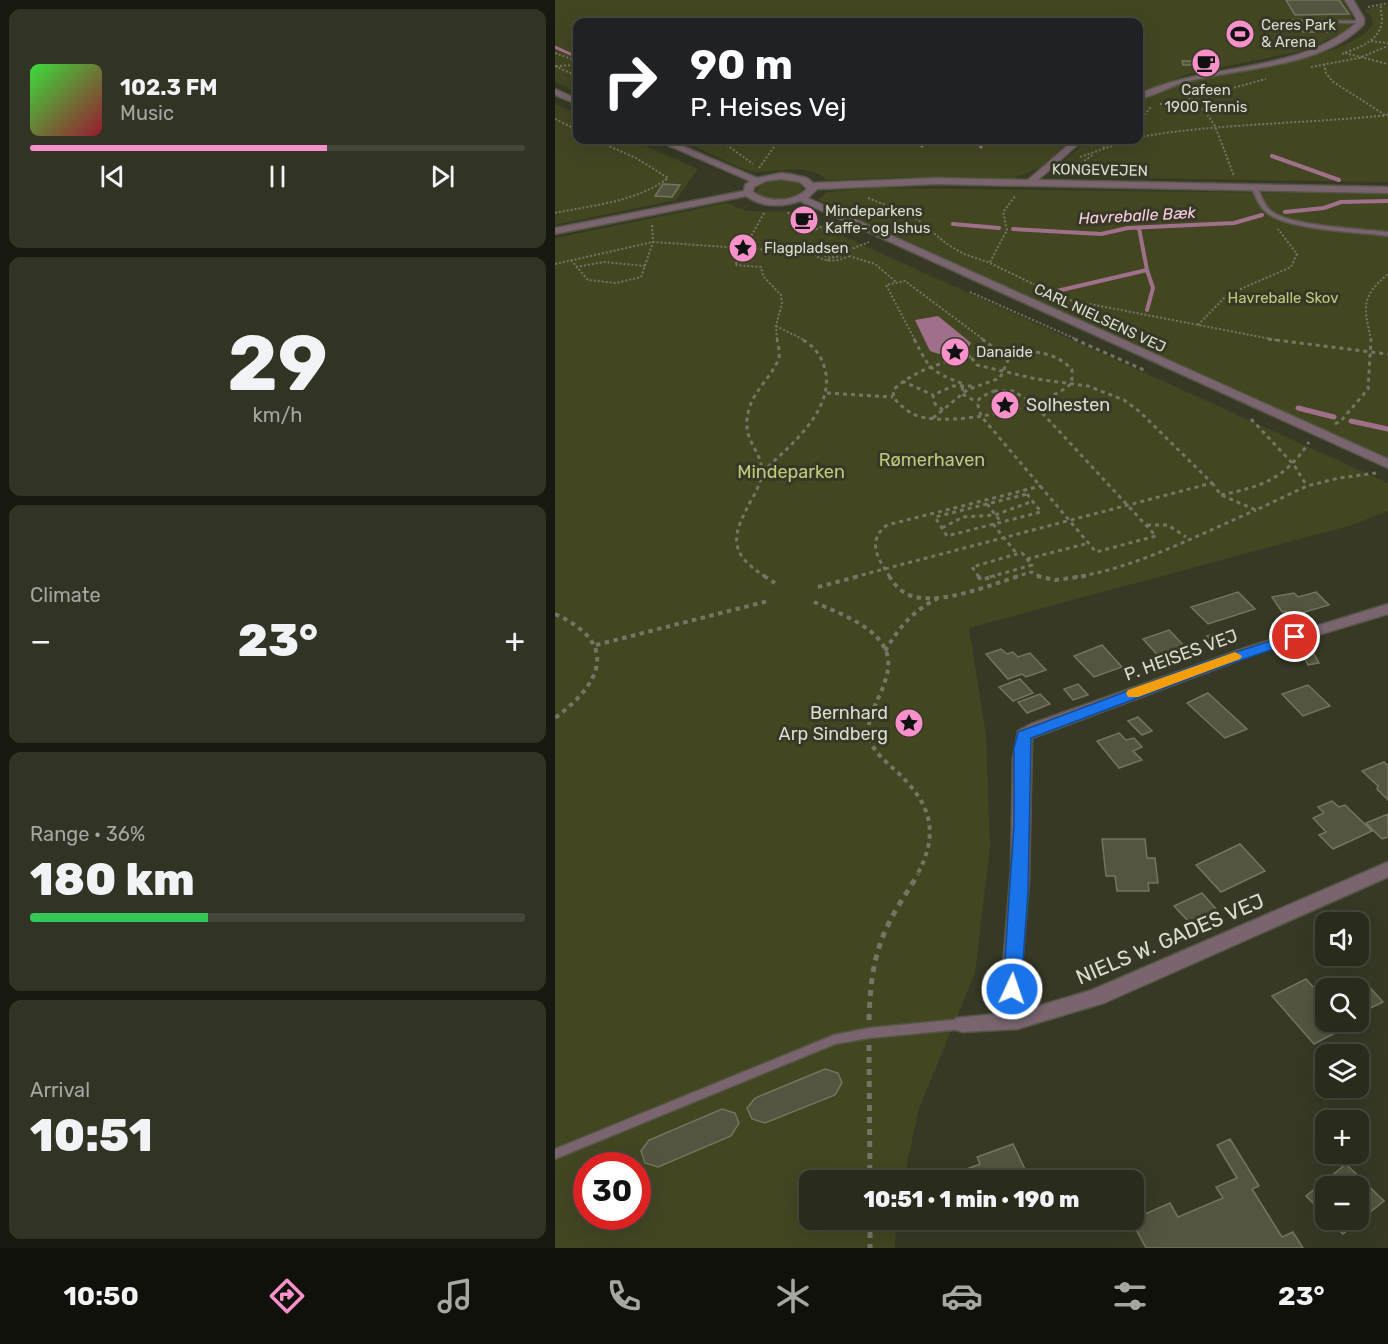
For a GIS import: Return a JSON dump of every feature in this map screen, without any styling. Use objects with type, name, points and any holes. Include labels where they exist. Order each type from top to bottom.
[{"type":"street","points":[[1143,95],[1185,79],[1314,51],[1328,45],[1350,34],[1360,22],[1356,8],[1350,0]]},
{"type":"street","points":[[555,92],[573,100]]},
{"type":"street","points":[[670,144],[757,181]]},
{"type":"street","points":[[1031,183],[1074,144]]},
{"type":"street","points":[[555,231],[748,193],[756,199],[771,202],[801,198],[810,192],[811,186],[804,180],[790,176],[772,177],[750,185],[748,193]]},
{"type":"street","name":"KONGEVEJEN","points":[[811,186],[906,181],[1388,190]]},
{"type":"street","name":"CARL NIELSENS VEJ","points":[[801,198],[1317,434],[1384,469]]},
{"type":"street","name":"P. HEISES VEJ","points":[[1017,1021],[1012,1002],[1012,976],[1019,892],[1022,824],[1021,748],[1024,735],[1250,651],[1388,609]]},
{"type":"street","name":"NIELS W. GADES VEJ","points":[[963,1024],[1017,1021],[1097,997],[1388,869]]},
{"type":"lane","points":[[1292,21],[1360,22]]},
{"type":"lane","points":[[1255,188],[1264,207],[1272,214],[1303,223],[1388,234]]},
{"type":"lane","points":[[555,1154],[834,1040],[869,1033],[963,1024]]},
{"type":"path","points":[[1356,8],[1388,3]]},
{"type":"path","points":[[1370,41],[1388,43]]},
{"type":"path","points":[[1328,45],[1359,58],[1388,64]]},
{"type":"path","points":[[1314,51],[1325,60],[1326,73],[1332,81],[1387,116]]},
{"type":"path","points":[[555,53],[573,61]]},
{"type":"path","points":[[555,66],[573,64]]},
{"type":"path","points":[[555,66],[573,74]]},
{"type":"path","points":[[1167,85],[1192,99],[1205,111],[1215,126],[1238,188]]},
{"type":"path","points":[[1143,136],[1173,130],[1215,126],[1320,122],[1387,116]]},
{"type":"path","points":[[555,119],[573,128]]},
{"type":"path","points":[[555,213],[645,192],[662,184],[668,178],[636,158],[604,144]]},
{"type":"path","points":[[727,144],[758,168],[776,144]]},
{"type":"path","points":[[1052,184],[1108,144]]},
{"type":"path","points":[[1054,161],[1078,158],[1118,144]]},
{"type":"path","points":[[990,263],[1007,230],[1003,212],[1020,191],[1031,183]]},
{"type":"path","points":[[863,196],[913,216],[963,254],[990,263],[1064,299],[1290,343],[1388,354]]},
{"type":"path","points":[[762,472],[747,432],[748,415],[759,384],[779,357],[775,326],[782,303],[781,296],[763,276],[762,267],[735,266],[771,202]]},
{"type":"path","points":[[1198,325],[1227,295],[1252,282],[1288,269],[1295,262],[1297,257],[1295,248],[1281,235],[1272,214]]},
{"type":"path","points":[[571,260],[588,280],[616,283],[641,277],[653,242],[652,216]]},
{"type":"path","points":[[816,229],[809,225],[796,230],[804,234],[816,229],[825,225]]},
{"type":"path","points":[[555,264],[653,242],[815,253],[824,247],[849,250],[869,242]]},
{"type":"path","points":[[829,259],[842,255],[837,247]]},
{"type":"path","points":[[829,259],[822,252],[837,247]]},
{"type":"path","points":[[849,250],[849,256]]},
{"type":"path","points":[[815,253],[819,259],[838,261],[849,256],[860,258],[880,267],[896,283]]},
{"type":"path","points":[[576,267],[604,262],[645,266]]},
{"type":"path","points":[[1221,495],[1250,489],[1285,475],[1311,437],[1341,421],[1368,389],[1372,343],[1366,303],[1371,289],[1388,274]]},
{"type":"path","points":[[975,386],[935,375],[929,368],[886,285],[905,281],[1000,352]]},
{"type":"path","points":[[775,326],[804,339],[813,348],[828,368],[829,381],[827,393],[806,428],[762,472],[755,495],[734,537],[742,559],[775,583]]},
{"type":"path","points":[[932,418],[975,386],[1001,379],[1007,373],[1012,351]]},
{"type":"path","points":[[1012,351],[1036,352],[1060,359],[1072,370],[1072,383],[1064,392],[1033,403],[959,420],[932,418],[908,411],[898,405],[893,397],[894,389],[912,373],[971,357],[1012,351]]},
{"type":"path","points":[[971,357],[977,365],[1036,379],[1072,383],[1107,392],[1124,400],[1140,412],[1212,483],[1221,495],[1256,510]]},
{"type":"path","points":[[901,381],[933,395]]},
{"type":"path","points":[[962,394],[963,384]]},
{"type":"path","points":[[933,395],[943,388],[963,384]]},
{"type":"path","points":[[962,394],[977,402],[981,416],[1096,552],[1156,536],[1033,403],[1020,394],[1005,391],[986,394],[977,402]]},
{"type":"path","points":[[827,393],[893,397]]},
{"type":"path","points":[[933,395],[935,404],[943,410]]},
{"type":"path","points":[[1251,418],[1294,465],[1307,486]]},
{"type":"path","points":[[1027,566],[1045,580],[1073,580],[1085,577],[1127,564],[1186,537],[1199,535],[1307,486],[1384,469]]},
{"type":"path","points":[[818,588],[1212,483]]},
{"type":"path","points":[[944,597],[915,597],[904,593],[886,570],[874,548],[875,537],[882,528],[891,523],[961,505],[1008,497],[1027,494],[1041,512],[947,536],[935,517],[987,504],[1008,497],[1041,486]]},
{"type":"path","points":[[942,528],[963,517],[995,515],[1033,501]]},
{"type":"path","points":[[987,504],[1001,522]]},
{"type":"path","points":[[961,505],[965,510]]},
{"type":"path","points":[[1147,526],[1164,523],[1172,525],[1186,537]]},
{"type":"path","points":[[993,524],[1017,554]]},
{"type":"path","points":[[1027,559],[1089,543]]},
{"type":"path","points":[[1022,553],[1027,559],[1032,565],[981,580],[972,567],[1022,553]]},
{"type":"path","points":[[885,651],[897,630],[922,607],[944,597],[1032,572]]},
{"type":"path","points":[[596,645],[768,601]]},
{"type":"path","points":[[814,602],[855,620],[875,637],[888,654],[888,670],[870,722],[868,738],[878,753],[914,787],[924,803],[930,822],[930,843],[921,867],[883,935],[870,980],[870,1170]]},
{"type":"path","points":[[555,614],[579,626],[596,645],[597,663],[593,679],[582,696],[555,718]]},
{"type":"path","points":[[870,1230],[870,1248]]},
{"type":"green space","name":"Ceres Park & Arena","points":[[555,0],[1343,0],[1352,16],[1349,29],[1306,50],[1188,74],[1143,91],[1143,18],[573,18],[573,90],[555,82]]},
{"type":"green space","points":[[1388,4],[1388,182],[1069,177],[1052,172],[1084,144],[1143,144],[1143,98],[1186,82],[1291,61],[1344,45],[1362,35],[1373,23],[1371,16],[1364,10]]},
{"type":"green space","points":[[555,104],[573,112],[573,144],[641,144],[698,169],[676,200],[555,225]]},
{"type":"green space","points":[[690,144],[1066,144],[1039,168],[1014,178],[906,177],[827,180],[811,171],[792,169],[755,172]]},
{"type":"green space","points":[[780,180],[798,182],[803,189],[793,196],[780,199],[773,199],[756,192],[762,184]]},
{"type":"green space","name":"Havreballe Skov","points":[[875,188],[1388,194],[1388,457],[1243,394],[818,200],[827,192]]},
{"type":"green space","name":"Mindeparken","points":[[726,203],[747,211],[799,212],[832,231],[1388,483],[1388,511],[1352,525],[969,628],[986,734],[990,846],[975,973],[918,1111],[906,1170],[799,1170],[799,1230],[896,1230],[895,1248],[555,1248],[555,238]]},
{"type":"shaded area","points":[[938,316],[971,343],[968,348],[939,354],[930,351],[915,320]]},
{"type":"building","points":[[1286,0],[1339,0],[1349,14],[1295,15]]},
{"type":"building","points":[[1300,28],[1330,28],[1333,32],[1303,32]]},
{"type":"building","points":[[1182,61],[1217,61],[1218,65],[1195,67],[1194,65],[1183,65]]},
{"type":"building","points":[[663,184],[680,185],[672,197],[655,196]]},
{"type":"building","points":[[1238,592],[1255,609],[1208,624],[1191,607]]},
{"type":"building","points":[[1316,592],[1329,605],[1298,614],[1305,621],[1297,624],[1286,611],[1282,612],[1272,597],[1294,593],[1298,597]]},
{"type":"building","points":[[1169,630],[1190,652],[1164,662],[1143,639]]},
{"type":"building","points":[[1217,633],[1228,646],[1218,649],[1207,636]]},
{"type":"building","points":[[1102,645],[1122,667],[1094,677],[1074,656]]},
{"type":"building","points":[[1001,649],[1007,654],[1013,652],[1018,657],[1030,653],[1046,670],[1026,677],[1022,674],[1008,679],[986,654]]},
{"type":"building","points":[[1312,650],[1319,663],[1308,665],[1301,651]]},
{"type":"building","points":[[1020,679],[1033,693],[1013,701],[999,687]]},
{"type":"building","points":[[1078,684],[1088,695],[1073,700],[1064,689]]},
{"type":"building","points":[[1308,685],[1330,706],[1303,716],[1282,694]]},
{"type":"building","points":[[1208,693],[1247,729],[1225,738],[1187,703]]},
{"type":"building","points":[[1040,694],[1050,704],[1027,713],[1018,702]]},
{"type":"building","points":[[1138,717],[1152,731],[1142,735],[1128,721]]},
{"type":"building","points":[[1119,733],[1126,740],[1134,738],[1142,747],[1133,751],[1142,760],[1119,768],[1097,741]]},
{"type":"building","points":[[1384,762],[1388,766],[1388,800],[1377,789],[1378,786],[1362,771]]},
{"type":"building","points":[[1332,801],[1339,807],[1345,805],[1372,831],[1333,849],[1319,835],[1326,832],[1313,818],[1324,813],[1318,807]]},
{"type":"building","points":[[1388,814],[1388,837],[1382,839],[1366,823]]},
{"type":"building","points":[[1102,839],[1145,839],[1147,858],[1155,858],[1158,883],[1148,883],[1149,891],[1117,891],[1115,876],[1106,876]]},
{"type":"building","points":[[1240,844],[1265,871],[1221,892],[1196,865]]},
{"type":"building","points":[[1202,893],[1217,910],[1190,923],[1174,906]]},
{"type":"building","points":[[1306,979],[1315,989],[1315,1032],[1337,1032],[1314,1044],[1272,996]]},
{"type":"building","points":[[1369,986],[1383,1002],[1369,1009]]},
{"type":"building","points":[[825,1069],[838,1073],[842,1083],[835,1095],[765,1123],[752,1119],[747,1108],[755,1098]]},
{"type":"building","points":[[722,1109],[735,1113],[739,1123],[731,1136],[658,1167],[651,1165],[651,1152],[641,1151],[649,1140]]},
{"type":"building","points":[[1230,1139],[1259,1186],[1252,1189],[1282,1237],[1293,1232],[1303,1248],[1146,1248],[1136,1230],[1144,1230],[1144,1214],[1170,1203],[1178,1217],[1223,1198],[1216,1187],[1237,1178],[1217,1145]]},
{"type":"building","points":[[1013,1144],[1025,1170],[964,1170],[980,1164],[977,1157]]},
{"type":"building","points":[[1346,1164],[1358,1176],[1331,1176]]},
{"type":"building","points":[[1369,1186],[1384,1201],[1369,1213]]},
{"type":"building","points":[[1315,1189],[1315,1205],[1306,1196]]},
{"type":"waterway","points":[[555,47],[573,55]]},
{"type":"waterway","points":[[1272,156],[1339,180]]},
{"type":"waterway","points":[[1285,212],[1324,208],[1341,202],[1388,201]]},
{"type":"waterway","name":"Havreballe Bæk","points":[[1013,229],[1101,234],[1128,228],[1234,223],[1262,215]]},
{"type":"waterway","name":"Havreballe Bæk","points":[[953,224],[999,228]]},
{"type":"waterway","points":[[1139,228],[1147,270]]},
{"type":"waterway","points":[[1057,291],[1147,270]]},
{"type":"waterway","points":[[1147,270],[1153,288],[1147,310]]},
{"type":"waterway","points":[[1298,408],[1334,417]]},
{"type":"waterway","points":[[1351,421],[1388,429]]},
{"type":"slow traffic","points":[[1133,693],[1235,656]]},
{"type":"place","name":"Ceres Park & Arena","points":[[1240,34]]},
{"type":"place","name":"Cafeen 1900 Tennis","points":[[1206,63]]},
{"type":"place","name":"Mindeparkens Kaffe- og Ishus","points":[[804,220]]},
{"type":"place","name":"Flagpladsen","points":[[743,248]]},
{"type":"place","name":"Danaide","points":[[955,352]]},
{"type":"place","name":"Solhesten","points":[[1005,405]]},
{"type":"place","name":"Bernhard Arp Sindberg","points":[[909,723]]},
{"type":"route","points":[[1012,989],[1019,892],[1022,824],[1021,748],[1024,735],[1207,666],[1295,637]]},
{"type":"park label","name":"Rømerhaven","points":[[932,460]]}]
